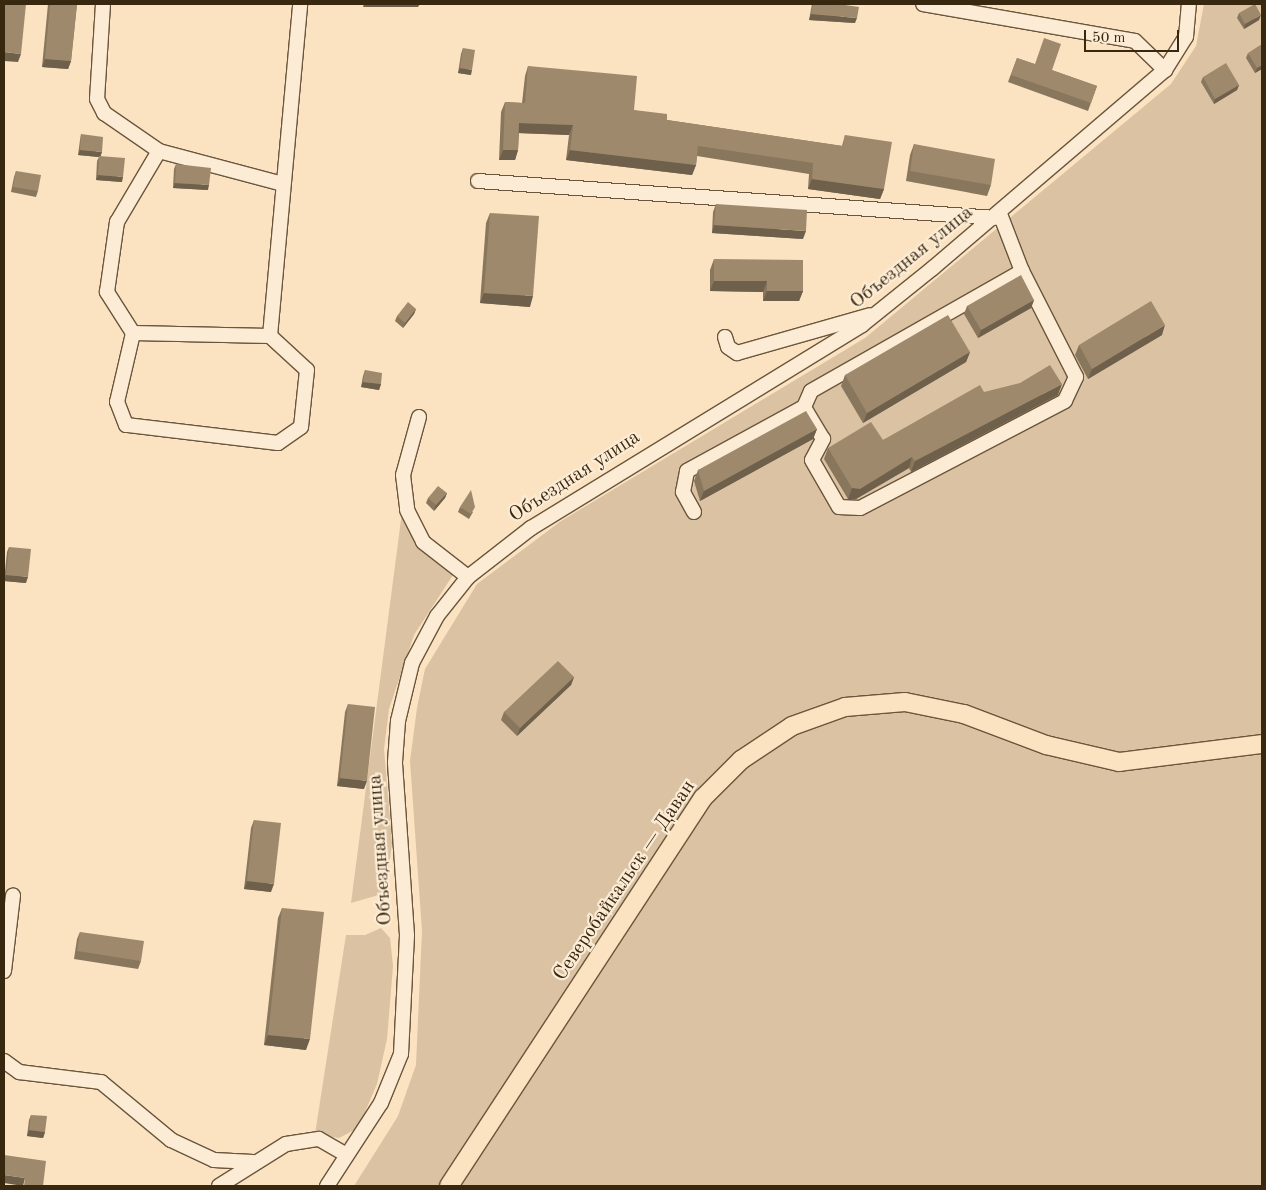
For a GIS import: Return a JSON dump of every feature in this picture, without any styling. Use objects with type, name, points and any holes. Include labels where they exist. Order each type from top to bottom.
[{"type":"main road","name":"Северобайкальск — Даван","points":[[449,1186],[703,798],[741,760],[792,726],[845,706],[905,702],[964,714],[1046,745],[1119,762],[1262,744]]},
{"type":"street","points":[[103,4],[97,98],[104,113],[159,151],[283,184]]},
{"type":"street","points":[[270,336],[300,4]]},
{"type":"street","points":[[923,4],[1135,41],[1165,70]]},
{"type":"street","name":"Объездная улица","points":[[327,1186],[381,1103],[400,1054],[407,935],[394,762],[398,721],[412,663],[437,616],[468,577],[587,491],[878,312],[998,216],[1165,70],[1186,38],[1189,4]]},
{"type":"street","points":[[133,333],[270,336],[307,370],[302,427],[278,443],[126,425],[117,402],[133,333],[107,292],[117,222],[159,151]]},
{"type":"street","points":[[478,181],[998,216],[1022,271],[1076,377],[1065,401],[860,508],[839,507],[812,460],[823,439],[804,407]]},
{"type":"street","points":[[694,512],[682,492],[687,471],[804,407],[811,391],[1022,271]]},
{"type":"street","points":[[725,337],[728,347],[737,352],[878,312]]},
{"type":"street","points":[[419,417],[403,475],[407,510],[423,542],[468,577]]},
{"type":"street","points":[[4,971],[13,896]]},
{"type":"street","points":[[4,1061],[19,1072],[101,1082],[171,1140],[214,1160],[253,1162]]},
{"type":"street","points":[[220,1186],[253,1162],[286,1144],[319,1139],[347,1155]]},
{"type":"shaded area","points":[[1204,4],[1262,4],[1262,1186],[354,1186],[398,1116],[416,1065],[422,931],[410,761],[417,708],[425,669],[477,584],[561,521],[865,338],[1171,84],[1196,46]]},
{"type":"shaded area","points":[[402,512],[416,546],[453,575],[414,635],[389,709],[384,749],[392,843],[387,884],[382,894],[351,903]]},
{"type":"shaded area","points":[[381,928],[390,938],[393,966],[387,1039],[377,1084],[358,1128],[339,1138],[315,1134],[346,935],[365,935]]},
{"type":"building","points":[[4,4],[26,4],[21,54],[4,52]]},
{"type":"building","points":[[50,4],[77,4],[71,61],[45,59]]},
{"type":"building","points":[[813,4],[838,4],[859,7],[857,18],[811,14]]},
{"type":"building","points":[[1255,4],[1261,15],[1245,24],[1239,13]]},
{"type":"building","points":[[1044,38],[1061,44],[1052,70],[1097,86],[1091,103],[1011,75],[1017,58],[1035,64]]},
{"type":"building","points":[[1262,44],[1262,65],[1257,68],[1248,53]]},
{"type":"building","points":[[463,48],[475,50],[472,70],[460,68]]},
{"type":"building","points":[[1226,63],[1239,85],[1215,99],[1203,77]]},
{"type":"building","points":[[528,66],[637,76],[634,110],[667,114],[667,120],[843,146],[845,135],[892,142],[884,189],[812,179],[813,163],[698,146],[696,165],[570,150],[573,125],[519,123],[518,150],[503,150],[505,102],[525,103]]},
{"type":"building","points":[[81,134],[103,137],[102,152],[80,150]]},
{"type":"building","points":[[914,144],[995,159],[991,185],[910,171]]},
{"type":"building","points":[[99,156],[125,158],[123,177],[98,175]]},
{"type":"building","points":[[176,164],[211,168],[209,185],[175,183]]},
{"type":"building","points":[[16,171],[41,175],[38,191],[13,187]]},
{"type":"building","points":[[716,204],[807,210],[806,231],[714,225]]},
{"type":"building","points":[[490,213],[539,216],[533,296],[484,293]]},
{"type":"building","points":[[714,259],[803,260],[803,291],[767,291],[767,281],[714,281]]},
{"type":"building","points":[[1021,275],[1034,300],[981,330],[967,306]]},
{"type":"building","points":[[1151,301],[1165,325],[1092,369],[1079,345]]},
{"type":"building","points":[[408,302],[416,309],[405,323],[397,316]]},
{"type":"building","points":[[948,315],[970,352],[867,413],[845,375]]},
{"type":"building","points":[[1050,365],[1062,384],[915,461],[912,457],[860,489],[852,488],[828,448],[871,422],[883,440],[980,385],[984,392],[1020,383]]},
{"type":"building","points":[[365,370],[382,373],[381,384],[363,382]]},
{"type":"building","points":[[806,411],[817,429],[704,491],[698,470]]},
{"type":"building","points":[[438,486],[447,493],[436,505],[428,498]]},
{"type":"building","points":[[471,490],[475,507],[471,514],[460,507]]},
{"type":"building","points":[[9,547],[31,549],[28,577],[6,575]]},
{"type":"building","points":[[558,661],[574,677],[520,728],[504,712]]},
{"type":"building","points":[[348,704],[375,707],[367,781],[340,778]]},
{"type":"building","points":[[254,820],[281,823],[274,884],[247,881]]},
{"type":"building","points":[[282,908],[324,912],[310,1039],[268,1035]]},
{"type":"building","points":[[80,932],[144,941],[141,961],[77,951]]},
{"type":"building","points":[[31,1115],[47,1116],[45,1132],[29,1130]]},
{"type":"building","points":[[4,1155],[46,1161],[43,1186],[24,1186],[25,1178],[4,1175]]}]
